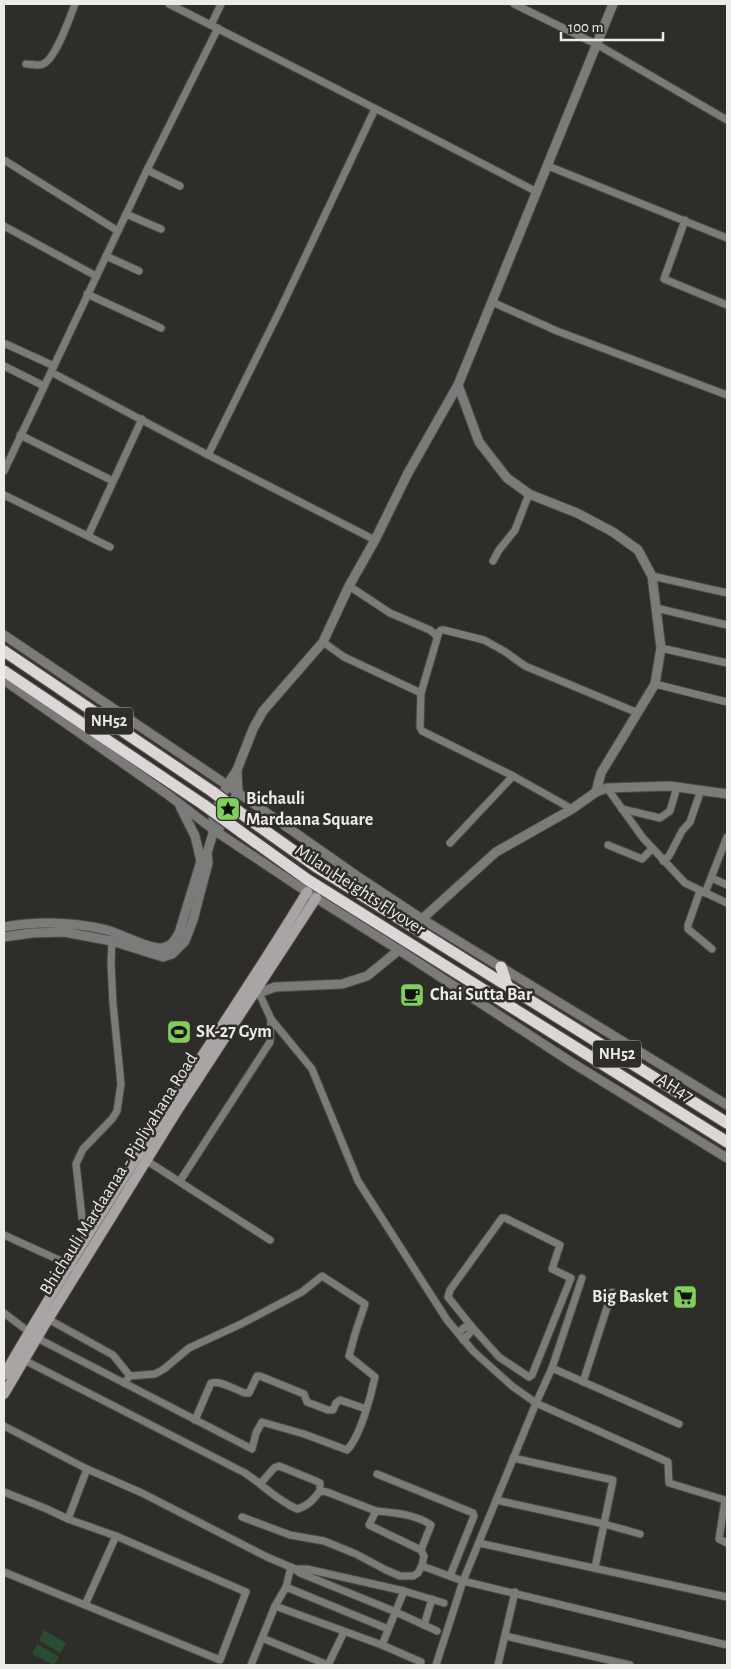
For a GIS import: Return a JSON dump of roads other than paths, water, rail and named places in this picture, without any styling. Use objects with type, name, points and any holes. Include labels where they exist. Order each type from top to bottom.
[{"type":"highway","name":"Milan Heights Flyover","points":[[4,651],[213,792],[316,866],[507,985]]},
{"type":"highway","name":"Milan Heights Flyover","points":[[4,671],[204,805],[308,880],[527,1017]]},
{"type":"highway","points":[[501,967],[507,985]]},
{"type":"highway","name":"NH52","points":[[507,985],[727,1123]]},
{"type":"highway","points":[[486,1006],[493,996]]},
{"type":"highway","name":"AH47","points":[[527,1017],[727,1142]]},
{"type":"main road","name":"Bhichauli Mardaanaa - Pipliyahana Road","points":[[252,993],[306,892]]},
{"type":"main road","name":"Bhichauli Mardaanaa - Pipliyahana Road","points":[[4,1394],[8,1373],[143,1158],[316,898]]},
{"type":"main road","name":"Bhichauli Mardaanaa - Pipliyahana Road","points":[[8,1373],[24,1360],[33,1335],[48,1318],[74,1268]]},
{"type":"street","points":[[26,64],[40,65],[46,63],[60,40],[76,4]]},
{"type":"street","points":[[169,4],[537,192]]},
{"type":"street","points":[[4,470],[215,27],[221,4]]},
{"type":"street","points":[[514,4],[598,45],[727,120]]},
{"type":"street","points":[[4,927],[58,923],[107,930],[163,948],[174,943],[179,934],[201,861],[207,853],[214,830],[213,817],[227,785],[237,770],[253,729],[263,711],[323,642],[349,586],[375,540],[408,473],[458,385],[598,45],[613,4]]},
{"type":"street","points":[[208,455],[280,310],[375,109]]},
{"type":"street","points":[[4,160],[118,231]]},
{"type":"street","points":[[548,166],[727,238]]},
{"type":"street","points":[[147,170],[180,186]]},
{"type":"street","points":[[126,214],[160,229]]},
{"type":"street","points":[[685,220],[664,279],[727,305]]},
{"type":"street","points":[[4,226],[96,276]]},
{"type":"street","points":[[106,256],[139,271]]},
{"type":"street","points":[[87,294],[161,328]]},
{"type":"street","points":[[492,302],[557,331],[727,395]]},
{"type":"street","points":[[4,345],[6,344],[208,455],[375,540]]},
{"type":"street","points":[[4,366],[44,386]]},
{"type":"street","points":[[458,385],[479,442],[507,478],[529,494],[577,513],[613,532],[638,550],[652,576],[660,648],[655,684],[602,773],[596,792]]},
{"type":"street","points":[[88,536],[142,419]]},
{"type":"street","points":[[20,435],[113,481]]},
{"type":"street","points":[[494,561],[499,550],[515,530],[529,494]]},
{"type":"street","points":[[4,495],[110,547]]},
{"type":"street","points":[[652,576],[727,593]]},
{"type":"street","points":[[349,586],[390,613],[430,630],[437,636]]},
{"type":"street","points":[[656,608],[727,625]]},
{"type":"street","points":[[572,809],[513,776],[422,731],[420,727],[421,693],[437,636],[441,630],[484,640],[525,666],[638,714]]},
{"type":"street","points":[[4,635],[238,792],[357,876],[422,919],[727,1105]]},
{"type":"street","points":[[323,642],[344,657],[421,693]]},
{"type":"street","points":[[660,648],[727,662]]},
{"type":"street","points":[[4,680],[214,830],[306,892],[579,1067],[727,1158]]},
{"type":"street","points":[[655,684],[727,702]]},
{"type":"street","points":[[214,830],[221,826],[238,792],[237,770]]},
{"type":"street","points":[[450,843],[513,776]]},
{"type":"street","points":[[422,919],[496,852],[572,809],[596,792],[607,788],[677,787],[727,794]]},
{"type":"street","points":[[622,809],[660,818],[670,811],[677,787]]},
{"type":"street","points":[[607,788],[642,838],[685,883],[727,903]]},
{"type":"street","points":[[663,861],[669,856],[682,831],[690,822],[701,790]]},
{"type":"street","points":[[178,803],[194,836],[201,861]]},
{"type":"street","points":[[712,949],[688,929],[688,925],[703,892],[712,878],[727,837]]},
{"type":"street","points":[[608,845],[642,859],[652,849]]},
{"type":"street","points":[[4,937],[32,933],[64,932],[112,941],[157,956],[163,957],[172,954],[185,941],[193,920],[208,863],[207,853]]},
{"type":"street","points":[[712,878],[727,885]]},
{"type":"street","points":[[82,1218],[76,1164],[83,1149],[112,1119],[116,1111],[121,1084],[112,996],[112,941]]},
{"type":"street","points":[[399,950],[367,976],[342,984],[276,987],[252,993],[312,1069],[358,1181],[447,1320],[463,1340],[512,1386],[536,1403],[668,1462],[669,1482],[725,1500],[719,1540],[727,1543]]},
{"type":"street","points":[[180,1181],[270,1042],[272,1019]]},
{"type":"street","points":[[143,1158],[270,1240]]},
{"type":"street","points":[[502,1218],[560,1245],[552,1269],[570,1276],[571,1279],[532,1375],[527,1377],[502,1360],[472,1327],[449,1300],[448,1294],[502,1218]]},
{"type":"street","points":[[4,1235],[74,1268]]},
{"type":"street","points":[[4,1312],[33,1335],[124,1383],[195,1420],[252,1449],[256,1433],[262,1422],[304,1434],[347,1450],[356,1438],[375,1378],[349,1356],[365,1304],[322,1276],[302,1292],[241,1324],[189,1348],[156,1374],[130,1376],[124,1383]]},
{"type":"street","points":[[436,1665],[463,1581],[552,1368],[582,1278]]},
{"type":"street","points":[[582,1382],[612,1292]]},
{"type":"street","points":[[48,1318],[113,1355],[130,1376]]},
{"type":"street","points":[[458,1333],[465,1327],[472,1327]]},
{"type":"street","points":[[463,1340],[470,1333],[472,1327]]},
{"type":"street","points":[[486,1363],[494,1352]]},
{"type":"street","points":[[24,1360],[245,1473],[282,1502],[297,1509],[309,1504],[320,1491],[320,1483],[316,1480],[279,1466],[274,1468],[260,1483]]},
{"type":"street","points":[[552,1368],[679,1424]]},
{"type":"street","points":[[195,1420],[210,1383],[219,1383],[245,1394],[249,1393],[257,1376],[304,1394],[307,1402],[328,1410],[332,1410],[340,1400],[366,1409]]},
{"type":"street","points":[[4,1426],[87,1469],[142,1493],[300,1573],[396,1612],[437,1631]]},
{"type":"street","points":[[513,1458],[614,1480],[595,1568]]},
{"type":"street","points":[[68,1520],[87,1469]]},
{"type":"street","points":[[378,1474],[473,1513],[474,1516],[450,1576]]},
{"type":"street","points":[[320,1491],[376,1511],[422,1520],[431,1526],[421,1550]]},
{"type":"street","points":[[4,1492],[68,1520],[116,1536],[246,1592],[220,1660],[4,1572]]},
{"type":"street","points":[[496,1500],[640,1534]]},
{"type":"street","points":[[242,1517],[290,1535],[324,1541],[356,1554],[400,1576],[412,1576],[418,1573],[424,1556],[421,1550],[369,1525],[376,1511]]},
{"type":"street","points":[[86,1605],[116,1536]]},
{"type":"street","points":[[479,1543],[727,1596]]},
{"type":"street","points":[[422,1566],[463,1581],[515,1592],[727,1645]]},
{"type":"street","points":[[251,1665],[293,1568]]},
{"type":"street","points":[[293,1568],[306,1569],[404,1591],[444,1603]]},
{"type":"street","points":[[286,1586],[388,1629]]},
{"type":"street","points":[[382,1645],[404,1591]]},
{"type":"street","points":[[498,1665],[515,1592]]},
{"type":"street","points":[[424,1624],[432,1600]]},
{"type":"street","points":[[275,1606],[382,1645],[422,1662]]},
{"type":"street","points":[[262,1638],[328,1665],[344,1632]]},
{"type":"street","points":[[505,1636],[630,1665]]},
{"type":"street","points":[[405,1665],[408,1656]]},
{"type":"place","name":"Bichauli Mardaana Square","points":[[228,809]]},
{"type":"place","name":"Chai Sutta Bar","points":[[412,995]]},
{"type":"place","name":"SK-27 Gym","points":[[179,1032]]},
{"type":"place","name":"Big Basket","points":[[685,1297]]}]
